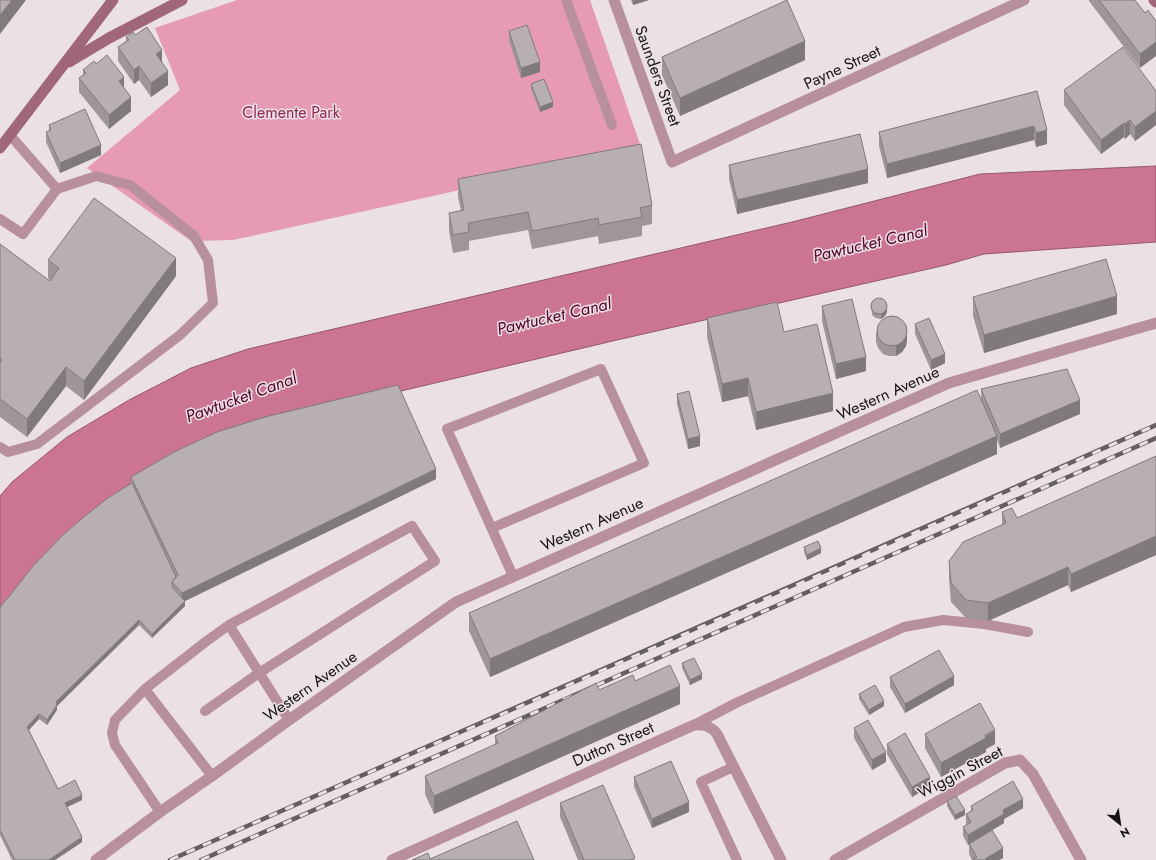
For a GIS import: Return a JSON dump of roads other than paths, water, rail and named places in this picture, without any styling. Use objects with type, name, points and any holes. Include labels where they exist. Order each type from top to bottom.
[{"type":"main road","points":[[0,148],[113,0]]},
{"type":"main road","points":[[63,65],[109,38],[182,0]]},
{"type":"street","name":"Saunders Street","points":[[614,0],[672,162]]},
{"type":"street","name":"Payne Street","points":[[672,162],[1024,0]]},
{"type":"street","name":"Western Avenue","points":[[96,860],[160,812],[456,602],[949,383],[1156,323]]},
{"type":"street","points":[[694,725],[701,724],[707,726],[713,729],[717,734],[780,860]]},
{"type":"street","name":"Dutton Street","points":[[392,860],[694,725]]},
{"type":"street","name":"Wiggin Street","points":[[835,860],[1005,763],[1020,760],[1033,774],[1081,860]]},
{"type":"lane","points":[[566,0],[612,125]]},
{"type":"lane","points":[[10,135],[57,190]]},
{"type":"lane","points":[[0,219],[23,234],[57,190],[96,176],[130,185],[194,236],[208,260],[213,303],[180,335],[37,444],[8,452],[0,447]]},
{"type":"lane","points":[[492,528],[644,463],[601,369],[447,429],[513,576]]},
{"type":"lane","points":[[160,812],[115,745],[112,733],[115,720],[146,689],[229,625],[412,526],[435,561],[260,673],[204,711]]},
{"type":"lane","points":[[694,725],[736,703],[904,627],[943,620],[984,624],[1028,632]]},
{"type":"lane","points":[[229,625],[289,720]]},
{"type":"lane","points":[[146,689],[212,776]]},
{"type":"lane","points":[[733,767],[701,782],[737,860]]},
{"type":"water","name":"Pawtucket Canal","points":[[1156,166],[1156,242],[984,254],[946,265],[617,340],[325,409],[0,612],[0,496],[12,482],[67,437],[129,400],[191,368],[248,349],[792,222],[980,174]]},
{"type":"railway","points":[[170,860],[1156,425]]},
{"type":"railway","points":[[201,860],[1156,438]]},
{"type":"park label","name":"Clemente Park","points":[[291,112]]}]
